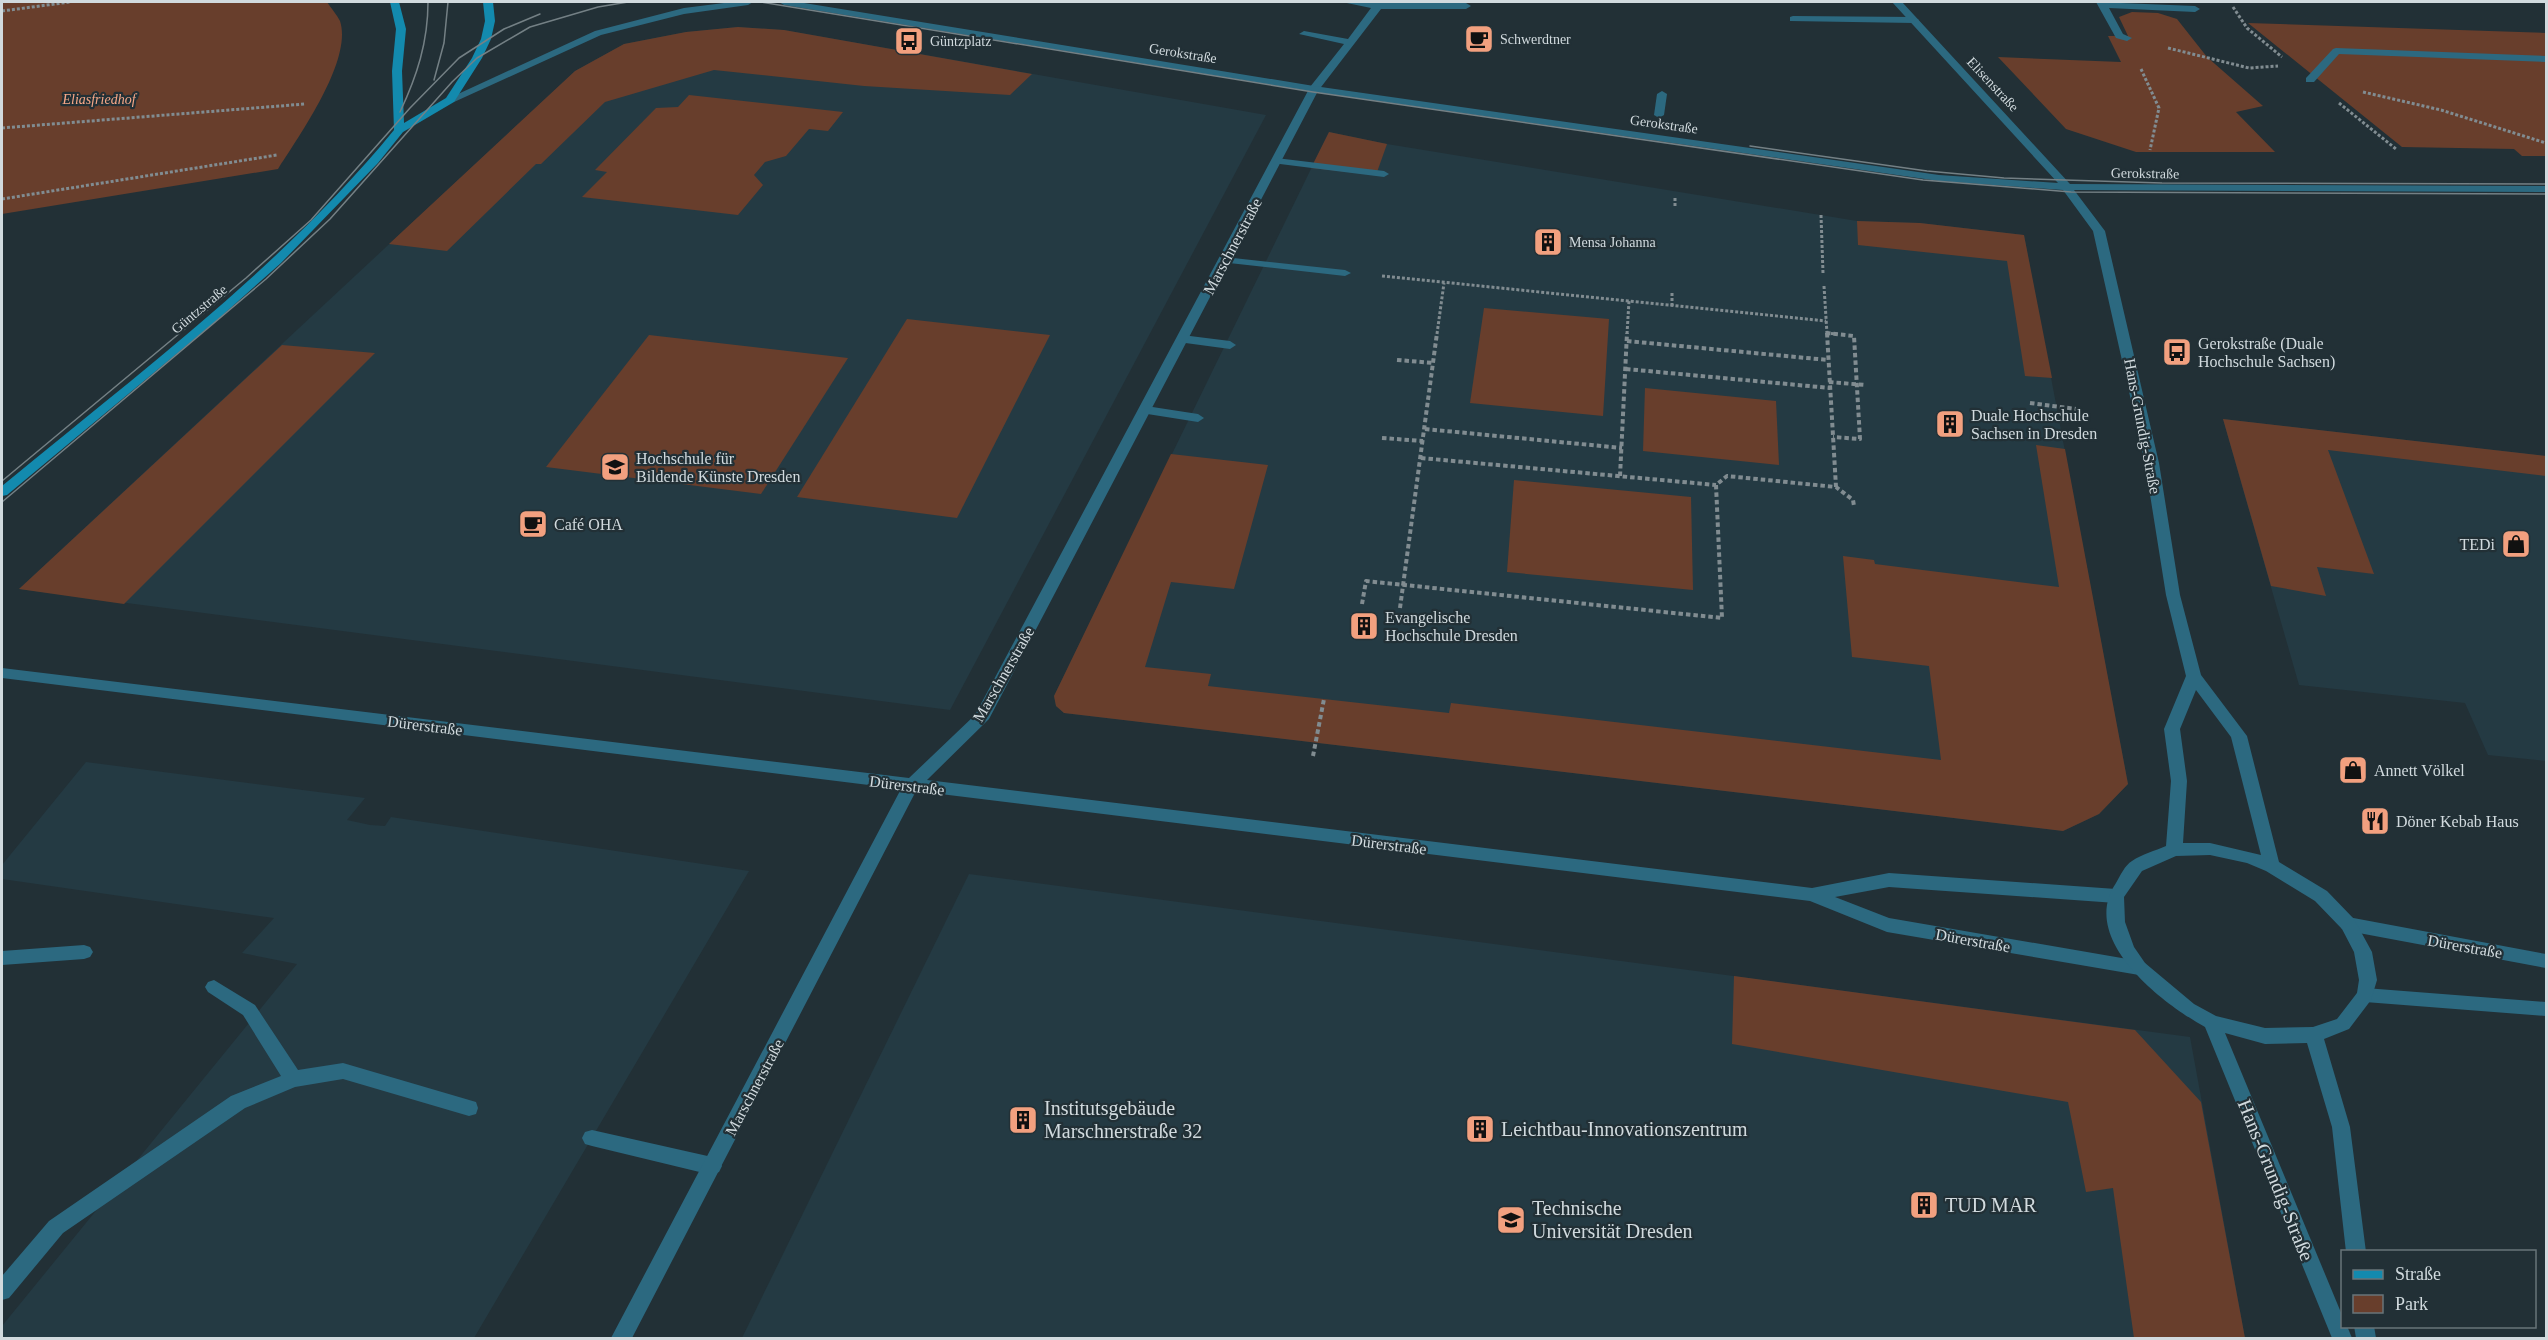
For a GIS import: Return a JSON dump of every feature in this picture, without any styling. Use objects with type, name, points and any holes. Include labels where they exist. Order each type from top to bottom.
[{"type":"main road","points":[[394,2],[401,29],[397,71],[399,130]]},
{"type":"main road","name":"Güntzstraße","points":[[2,492],[212,318],[277,261],[352,185],[399,130],[450,100],[477,58],[486,39],[490,21],[488,2]]},
{"type":"street","name":"Güntzstraße","points":[[450,100],[597,33],[684,11],[748,2]]},
{"type":"street","name":"Gerokstraße","points":[[784,2],[1314,89],[1915,175],[2067,187],[2547,189]]},
{"type":"street","points":[[1347,2],[1466,6]]},
{"type":"street","name":"Elisenstraße","points":[[1897,2],[2067,187]]},
{"type":"street","points":[[2102,3],[2195,9]]},
{"type":"street","points":[[2102,3],[2119,36],[2127,38]]},
{"type":"street","points":[[1314,89],[1379,4]]},
{"type":"street","points":[[1794,19],[1914,20]]},
{"type":"street","points":[[1304,34],[1350,42]]},
{"type":"street","points":[[2310,80],[2336,51],[2547,59]]},
{"type":"street","name":"Marschnerstraße","points":[[621,1338],[911,786],[981,719],[1314,89]]},
{"type":"street","points":[[1659,115],[1662,94]]},
{"type":"street","points":[[1276,161],[1384,174]]},
{"type":"street","name":"Hans-Grundig-Straße","points":[[2067,187],[2099,231],[2103,244],[2152,463],[2173,596],[2193,676],[2238,736],[2272,866]]},
{"type":"street","points":[[1224,260],[1345,273]]},
{"type":"street","points":[[1182,339],[1230,345]]},
{"type":"street","points":[[1146,410],[1198,418]]},
{"type":"street","name":"Dürerstraße","points":[[2,673],[1812,895],[1887,925],[2139,968]]},
{"type":"street","points":[[2175,850],[2180,781],[2172,729],[2193,676]]},
{"type":"street","points":[[2210,849],[2249,857],[2272,866],[2321,896],[2348,924],[2363,952],[2368,980],[2365,994],[2343,1024],[2314,1035],[2265,1036],[2212,1022],[2188,1009],[2139,968],[2126,950],[2116,922],[2116,896],[2136,866],[2175,850],[2210,849]]},
{"type":"street","name":"Dürerstraße","points":[[1812,895],[1889,880],[2116,896]]},
{"type":"street","name":"Dürerstraße","points":[[2348,924],[2547,961]]},
{"type":"street","points":[[2,958],[84,951]]},
{"type":"street","points":[[214,987],[249,1010],[293,1079]]},
{"type":"street","points":[[2365,994],[2547,1009]]},
{"type":"street","name":"Hans-Grundig-Straße","points":[[2212,1022],[2342,1338]]},
{"type":"street","points":[[2314,1035],[2341,1127],[2356,1250]]},
{"type":"street","points":[[2,1291],[56,1227],[238,1102],[293,1079],[343,1071],[469,1108]]},
{"type":"street","points":[[592,1138],[712,1166]]},
{"type":"path","points":[[2,11],[70,2]]},
{"type":"path","points":[[2127,38],[2249,68],[2285,65]]},
{"type":"path","points":[[2127,38],[2159,108],[2150,152]]},
{"type":"path","points":[[2310,80],[2441,110],[2547,143]]},
{"type":"path","points":[[2,128],[305,104]]},
{"type":"path","points":[[2,200],[277,154]]},
{"type":"path","points":[[1675,198],[1675,206]]},
{"type":"path","points":[[1821,215],[1823,273]]},
{"type":"path","points":[[1345,273],[1826,321]]},
{"type":"path","points":[[1400,608],[1444,283]]},
{"type":"path","points":[[1824,286],[1836,488]]},
{"type":"path","points":[[1672,293],[1672,306]]},
{"type":"path","points":[[1620,476],[1629,302]]},
{"type":"path","points":[[1826,333],[1854,336],[1860,439],[1833,437]]},
{"type":"path","points":[[1627,341],[1828,360]]},
{"type":"path","points":[[1397,360],[1434,363]]},
{"type":"path","points":[[1626,369],[1830,388]]},
{"type":"path","points":[[1829,382],[1865,385]]},
{"type":"path","points":[[2030,403],[2076,409]]},
{"type":"path","points":[[1425,429],[1622,448]]},
{"type":"path","points":[[1382,438],[1423,441]]},
{"type":"path","points":[[1421,458],[1716,484],[1727,476],[1836,488],[1854,500],[1854,506]]},
{"type":"path","points":[[1362,604],[1366,581],[1722,618],[1716,484]]},
{"type":"path","points":[[1313,756],[1324,699]]},
{"type":"shaded area","name":"Hochschule für Bildende Künste Dresden","points":[[738,27],[784,30],[1266,115],[950,710],[19,589],[575,71],[624,44],[686,32]]},
{"type":"shaded area","points":[[1329,132],[1387,144],[1857,221],[1920,223],[2024,235],[2128,784],[2099,814],[2063,831],[1064,713],[1056,706],[1054,696]]},
{"type":"shaded area","points":[[2223,419],[2546,456],[2546,761],[2488,755],[2465,703],[2299,685]]},
{"type":"shaded area","points":[[86,762],[365,798],[347,820],[370,825],[385,826],[391,817],[749,871],[474,1338],[2,1338],[2,1326],[297,964],[242,953],[274,918],[2,879],[2,865]]},
{"type":"shaded area","name":"Technische Universität Dresden","points":[[969,874],[2190,1037],[2245,1338],[742,1338]]},
{"type":"green space","name":"Eliasfriedhof","points":[[2,2],[327,2],[340,21],[342,37],[339,56],[322,97],[278,169],[2,214]]},
{"type":"green space","points":[[2132,12],[2158,13],[2177,19],[2207,57],[2263,106],[2236,112],[2275,152],[2136,152],[2066,129],[1998,57],[2121,62],[2108,36],[2128,36],[2119,17]]},
{"type":"green space","points":[[2248,23],[2546,33],[2546,156],[2522,156],[2514,149],[2402,147]]},
{"type":"green space","points":[[738,27],[784,30],[1032,74],[1010,95],[864,86],[714,70],[605,102],[541,164],[536,164],[447,251],[389,244],[575,71],[624,44],[686,32]]},
{"type":"green space","points":[[689,95],[843,112],[828,131],[809,129],[786,156],[765,162],[754,175],[763,185],[738,215],[582,197],[607,172],[595,170],[656,108],[678,107]]},
{"type":"green space","points":[[1329,132],[1387,144],[1376,175],[1311,168]]},
{"type":"green space","points":[[1857,221],[1920,223],[2024,235],[2052,378],[2025,376],[2007,261],[1858,245]]},
{"type":"green space","points":[[1484,308],[1609,319],[1603,416],[1470,403]]},
{"type":"green space","points":[[907,319],[1050,335],[957,518],[797,497]]},
{"type":"green space","points":[[649,335],[848,358],[761,494],[546,467]]},
{"type":"green space","points":[[282,345],[375,353],[124,604],[19,589]]},
{"type":"green space","points":[[1645,388],[1776,401],[1779,465],[1643,451]]},
{"type":"green space","points":[[2223,419],[2546,456],[2546,476],[2328,450],[2374,574],[2317,567],[2326,596],[2271,586]]},
{"type":"green space","points":[[2036,445],[2065,449],[2128,784],[2099,814],[2063,831],[1064,713],[1056,706],[1054,696],[1171,454],[1268,465],[1234,589],[1171,582],[1145,667],[1211,674],[1208,686],[1449,713],[1451,703],[1941,760],[1929,666],[1852,657],[1843,556],[1874,560],[1875,564],[2059,587]]},
{"type":"green space","points":[[1514,480],[1691,497],[1693,590],[1507,572]]},
{"type":"green space","points":[[1734,976],[2135,1030],[2201,1102],[2245,1338],[2134,1338],[2113,1188],[2086,1192],[2068,1102],[1732,1044]]},
{"type":"tram line","points":[[400,112],[412,85],[420,58],[426,31],[428,2]]},
{"type":"tram line","points":[[434,80],[444,43],[448,2]]},
{"type":"tram line","points":[[2,502],[266,279],[330,219],[452,82],[477,58],[530,27],[598,7],[628,2]]},
{"type":"tram line","points":[[761,2],[1313,92],[1923,180],[2071,192],[2546,194]]},
{"type":"tram line","points":[[2,481],[246,278],[311,220],[410,108],[459,58],[504,29],[540,14]]},
{"type":"tram line","points":[[1750,146],[1927,171],[2004,178],[2162,183],[2546,184]]},
{"type":"place","name":"Schwerdtner","points":[[1479,39]]},
{"type":"place","name":"Güntzplatz","points":[[909,41]]},
{"type":"place","name":"Mensa Johanna","points":[[1548,242]]},
{"type":"place","name":"Gerokstraße (Duale Hochschule Sachsen)","points":[[2177,352]]},
{"type":"place","name":"Duale Hochschule Sachsen in Dresden","points":[[1950,424]]},
{"type":"place","name":"Hochschule für Bildende Künste Dresden","points":[[615,467]]},
{"type":"place","name":"Café OHA","points":[[533,524]]},
{"type":"place","name":"TEDi","points":[[2516,544]]},
{"type":"place","name":"Evangelische Hochschule Dresden","points":[[1364,626]]},
{"type":"place","name":"Annett Völkel","points":[[2353,770]]},
{"type":"place","name":"Döner Kebab Haus","points":[[2375,821]]},
{"type":"place","name":"Institutsgebäude Marschnerstraße 32","points":[[1023,1120]]},
{"type":"place","name":"Leichtbau-Innovationszentrum","points":[[1480,1129]]},
{"type":"place","name":"TUD MAR","points":[[1924,1205]]},
{"type":"place","name":"Technische Universität Dresden","points":[[1511,1220]]}]
